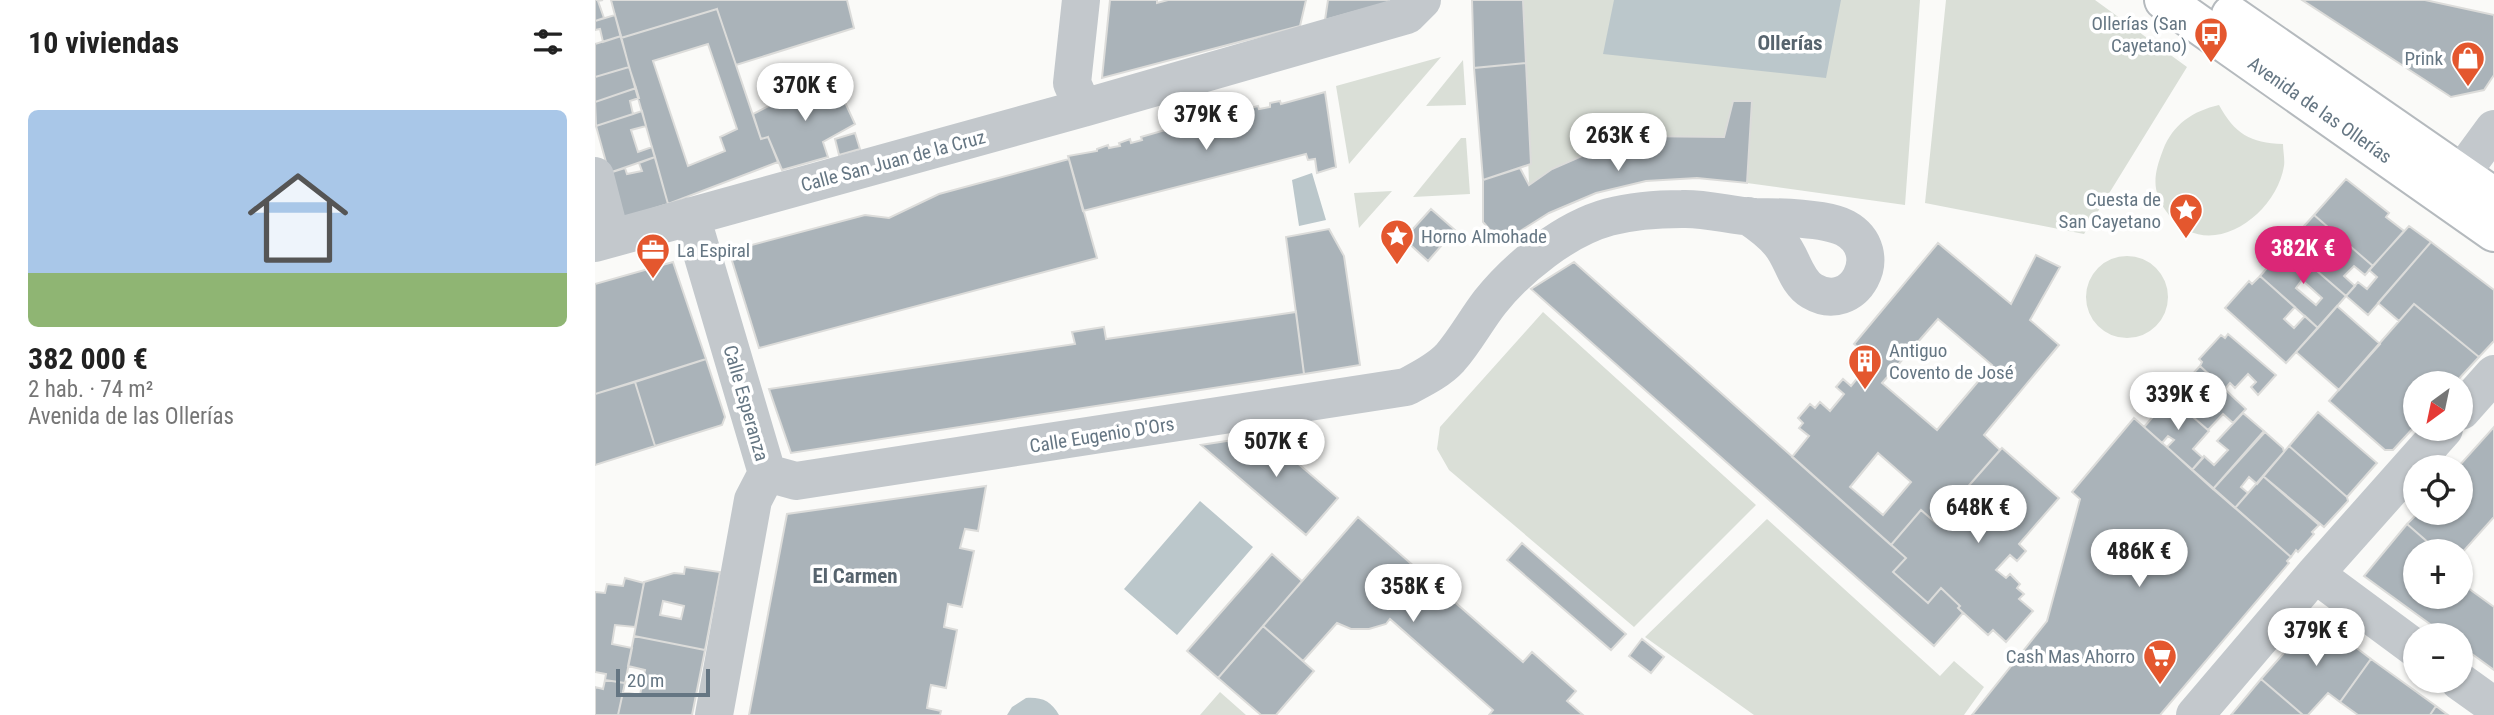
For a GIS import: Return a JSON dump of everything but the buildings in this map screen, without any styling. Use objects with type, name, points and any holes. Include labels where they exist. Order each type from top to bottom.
[{"type":"main road","name":"Avenida de las Ollerías","points":[[2164,0],[2488,216]]},
{"type":"main road","name":"Avenida de las Ollerías","points":[[2210,0],[2461,174]]},
{"type":"street","points":[[1081,0],[1072,83],[1083,108]]},
{"type":"street","name":"Calle San Juan de la Cruz","points":[[603,240],[1083,108],[1407,15],[1422,0]]},
{"type":"street","points":[[2461,174],[2494,129]]},
{"type":"street","name":"Avenida de las Ollerías","points":[[2461,174],[2488,216]]},
{"type":"street","points":[[595,176],[603,240]]},
{"type":"street","name":"Calle Eugenio D'Ors","points":[[767,473],[796,481],[1406,387],[1426,377],[1450,358],[1505,283],[1536,256],[1576,231],[1608,217],[1644,211],[1685,208],[1748,216]]},
{"type":"street","name":"Calle Esperanza","points":[[691,216],[767,473],[753,500],[714,715]]},
{"type":"street","points":[[2473,398],[2494,374]]},
{"type":"street","points":[[2195,715],[2433,441]]},
{"type":"street","points":[[2315,574],[2403,639]]},
{"type":"street","points":[[2473,691],[2494,706]]},
{"type":"shaded area","points":[[1523,0],[1920,0],[1905,205],[1747,183],[1751,101],[1733,102],[1724,137],[1636,136],[1552,169],[1529,185]]},
{"type":"shaded area","points":[[1614,0],[1841,0],[1826,78],[1603,54]]},
{"type":"shaded area","points":[[1946,0],[2095,0],[2187,67],[2084,234],[1925,203]]},
{"type":"shaded area","points":[[1441,57],[1349,164],[1336,86]]},
{"type":"shaded area","points":[[1463,60],[1466,105],[1426,106]]},
{"type":"shaded area","points":[[2219,105],[2231,123],[2245,135],[2261,142],[2283,144],[2284,166],[2268,202],[2254,216],[2238,228],[2220,234],[2202,235],[2185,229],[2163,207],[2155,184],[2157,168],[2167,141],[2178,126],[2192,115]]},
{"type":"shaded area","points":[[1461,138],[1466,138],[1470,194],[1413,197]]},
{"type":"shaded area","points":[[1312,173],[1326,220],[1299,226],[1292,180]]},
{"type":"shaded area","points":[[1392,191],[1359,228],[1354,193]]},
{"type":"shaded area","points":[[2127,256],[2143,259],[2156,268],[2165,281],[2168,297],[2165,313],[2156,326],[2143,335],[2127,338],[2111,335],[2098,326],[2089,313],[2086,297],[2089,281],[2098,268],[2111,259]]},
{"type":"shaded area","points":[[1543,312],[1756,505],[1634,627],[1449,470],[1437,449],[1440,427]]},
{"type":"shaded area","points":[[1200,501],[1253,547],[1177,635],[1124,589]]},
{"type":"shaded area","points":[[1767,519],[1940,676],[1954,661],[1984,687],[1964,715],[1754,715],[1645,637]]},
{"type":"shaded area","points":[[1220,692],[1246,715],[1200,715]]},
{"type":"shaded area","points":[[1026,698],[1045,701],[1053,706],[1059,715],[1007,715],[1012,707]]},
{"type":"place","name":"Ollerías (San Cayetano)","points":[[2211,64]]},
{"type":"place","name":"Prink","points":[[2468,88]]},
{"type":"place","name":"Cuesta de San Cayetano","points":[[2186,240]]},
{"type":"place","name":"Horno Almohade","points":[[1397,266]]},
{"type":"place","name":"La Espiral","points":[[653,280]]},
{"type":"place","name":"Antiguo Covento de José","points":[[1865,391]]},
{"type":"place","name":"Cash Mas Ahorro","points":[[2160,686]]},
{"type":"district","name":"Ollerías","points":[[1790,43]]},
{"type":"district","name":"El Carmen","points":[[855,576]]}]
